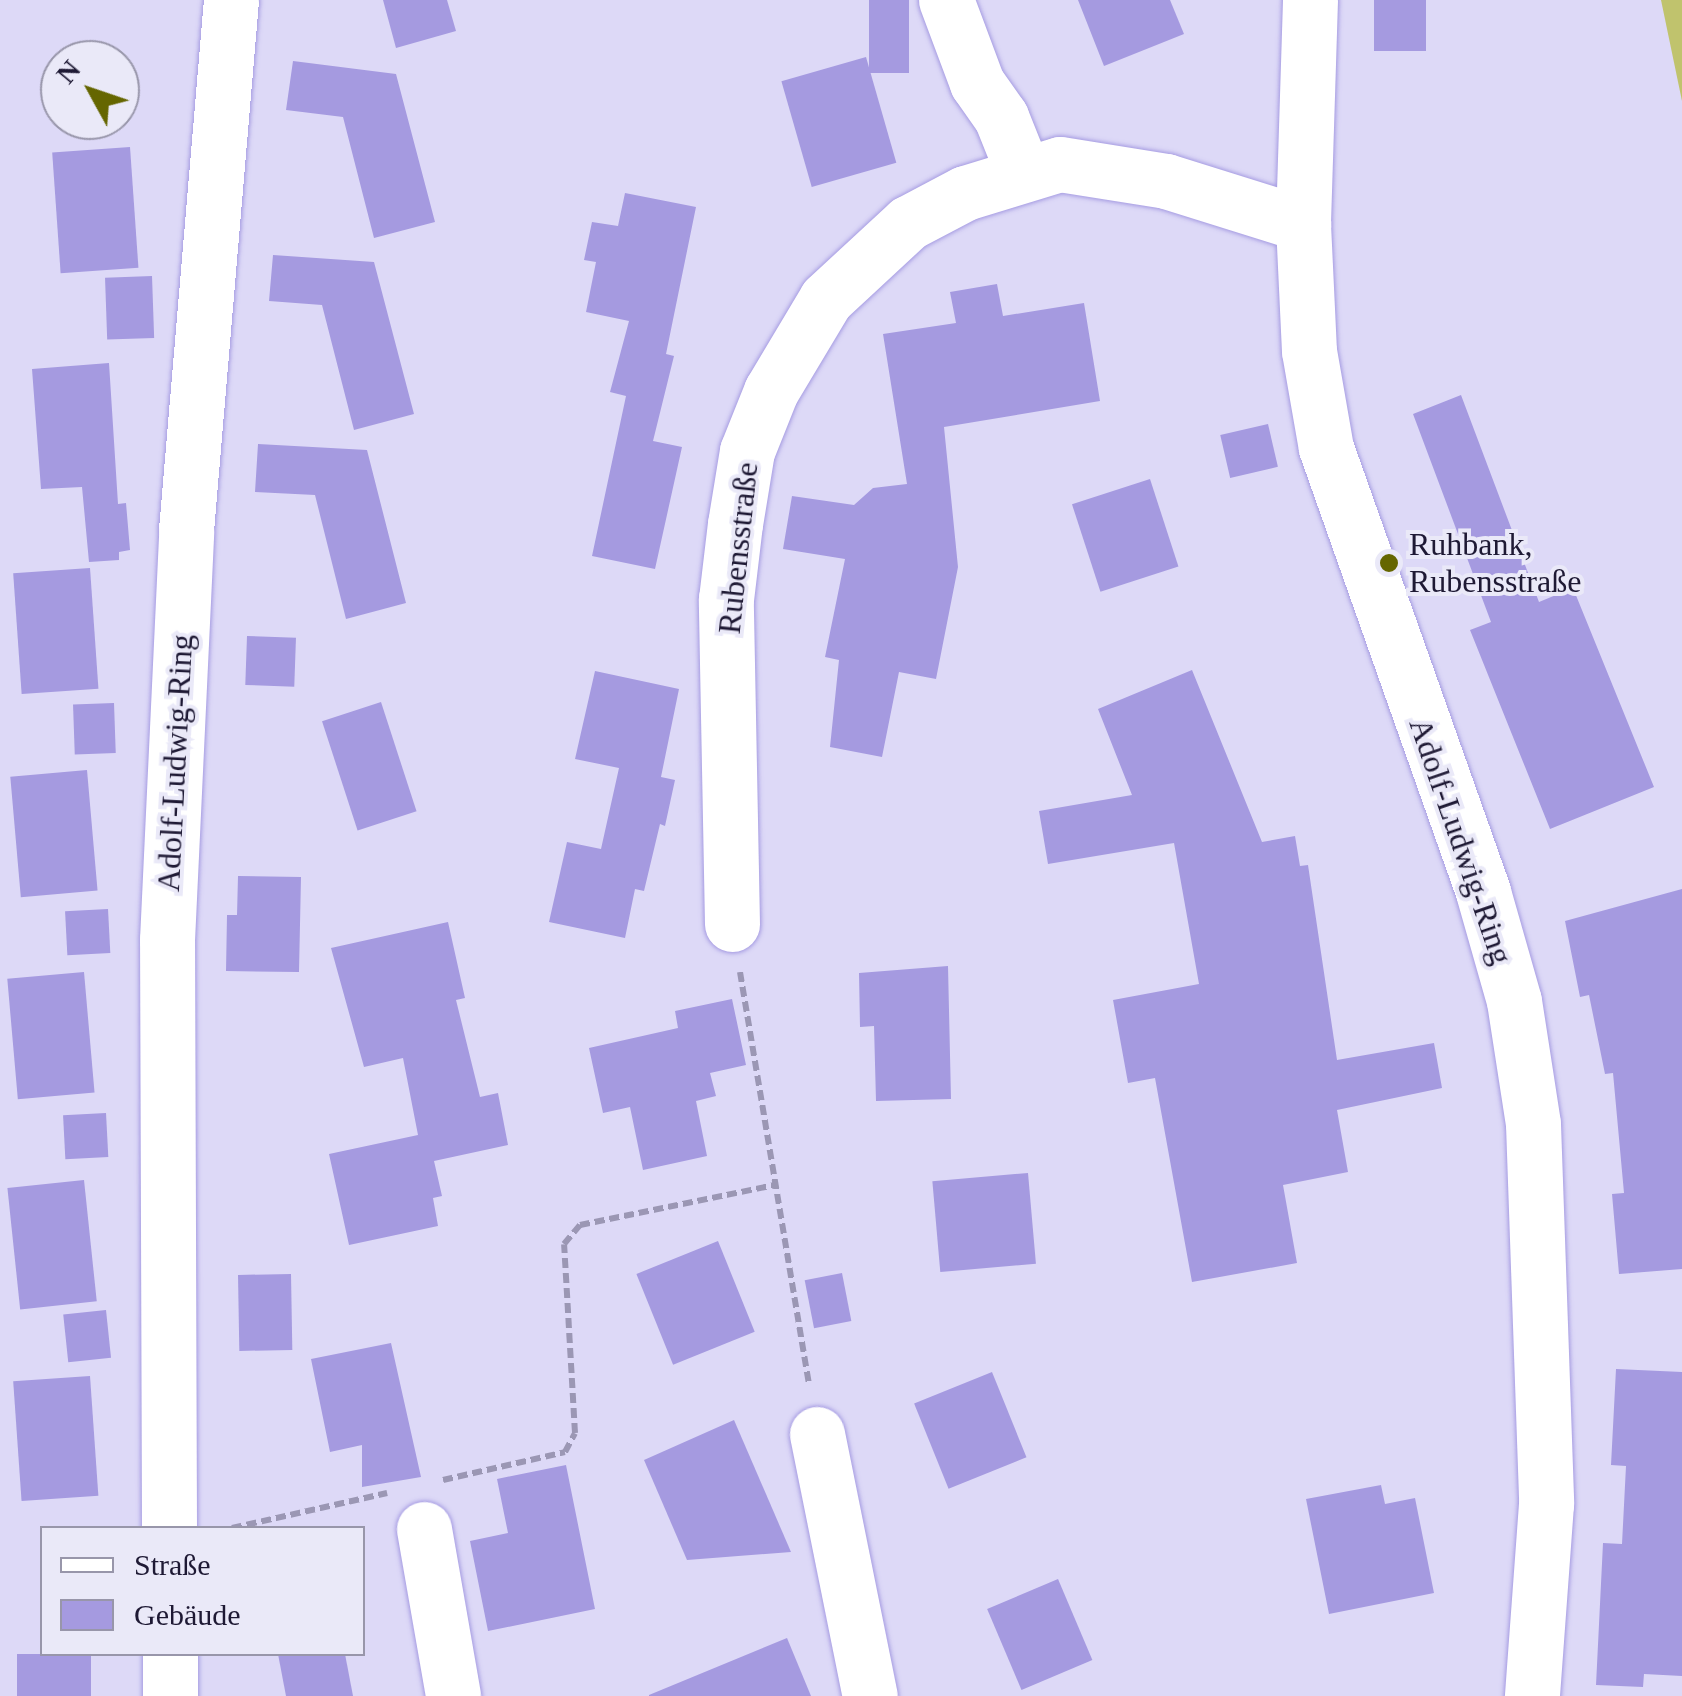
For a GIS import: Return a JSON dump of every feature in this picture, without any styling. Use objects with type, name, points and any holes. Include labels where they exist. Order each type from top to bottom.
[{"type":"street","name":"Adolf-Ludwig-Ring","points":[[169,1526],[167,940],[186,530],[231,0]]},
{"type":"street","points":[[946,0],[976,83],[1001,117],[1023,172]]},
{"type":"street","name":"Adolf-Ludwig-Ring","points":[[1310,0],[1303,224],[1309,351],[1326,448],[1484,892],[1514,1001],[1530,1106],[1546,1486],[1532,1696]]},
{"type":"street","name":"Rubensstraße","points":[[732,924],[726,599],[747,451],[799,340],[860,261],[908,222],[1023,172],[1060,164],[1107,166],[1303,224]]},
{"type":"street","points":[[817,1434],[870,1696]]},
{"type":"street","points":[[418,1501],[453,1696]]},
{"type":"street","points":[[170,1656],[170,1696]]},
{"type":"path","points":[[732,924],[817,1434]]},
{"type":"path","points":[[246,1526],[418,1501],[565,1452],[574,1433],[564,1244],[580,1226],[775,1185]]},
{"type":"green space","points":[[1661,0],[1682,0],[1682,101]]},
{"type":"building","points":[[383,0],[447,0],[456,31],[396,48]]},
{"type":"building","points":[[869,0],[909,0],[909,73],[869,73]]},
{"type":"building","points":[[1078,0],[1170,0],[1184,34],[1104,66]]},
{"type":"building","points":[[1374,0],[1426,0],[1426,51],[1374,51]]},
{"type":"building","points":[[866,57],[896,163],[812,187],[781,81]]},
{"type":"building","points":[[293,61],[396,74],[435,222],[374,238],[343,117],[286,110]]},
{"type":"building","points":[[130,147],[138,268],[61,273],[52,152]]},
{"type":"building","points":[[625,193],[696,207],[666,354],[674,356],[653,441],[682,447],[655,569],[592,556],[626,396],[610,392],[629,321],[586,312],[596,262],[584,260],[592,222],[618,226]]},
{"type":"building","points":[[273,255],[374,262],[414,414],[354,430],[322,305],[269,301]]},
{"type":"building","points":[[152,276],[154,338],[107,340],[105,278]]},
{"type":"building","points":[[997,284],[1003,316],[1084,303],[1100,401],[944,427],[958,567],[936,679],[899,672],[882,757],[830,747],[839,660],[825,657],[845,559],[783,549],[792,496],[854,505],[873,488],[907,484],[883,334],[956,323],[950,292]]},
{"type":"building","points":[[109,363],[118,504],[126,503],[130,550],[119,552],[119,560],[89,562],[82,487],[41,489],[32,369]]},
{"type":"building","points":[[1461,395],[1539,602],[1573,588],[1654,787],[1550,829],[1470,630],[1491,622],[1413,414]]},
{"type":"building","points":[[1268,424],[1278,467],[1230,478],[1220,435]]},
{"type":"building","points":[[258,444],[367,450],[406,603],[346,619],[315,495],[255,492]]},
{"type":"building","points":[[1150,479],[1178,566],[1100,592],[1072,504]]},
{"type":"building","points":[[90,568],[98,689],[22,694],[13,573]]},
{"type":"building","points":[[247,636],[296,638],[294,687],[245,685]]},
{"type":"building","points":[[1192,670],[1262,842],[1295,836],[1300,866],[1308,865],[1337,1060],[1434,1043],[1442,1088],[1337,1110],[1348,1172],[1283,1185],[1297,1263],[1192,1282],[1155,1078],[1128,1083],[1113,1000],[1199,984],[1174,843],[1048,864],[1039,811],[1132,795],[1098,709]]},
{"type":"building","points":[[595,671],[679,689],[661,777],[675,780],[644,891],[635,889],[625,938],[549,922],[567,842],[601,849],[619,768],[575,759]]},
{"type":"building","points":[[381,702],[417,811],[358,831],[322,721]]},
{"type":"building","points":[[114,703],[116,753],[75,754],[73,704]]},
{"type":"building","points":[[87,770],[98,891],[21,897],[10,777]]},
{"type":"building","points":[[238,876],[301,877],[299,972],[226,971],[227,915],[237,915]]},
{"type":"building","points":[[1682,889],[1682,1269],[1619,1274],[1612,1194],[1624,1193],[1613,1073],[1605,1074],[1589,995],[1580,997],[1565,921]]},
{"type":"building","points":[[108,909],[110,953],[67,955],[65,911]]},
{"type":"building","points":[[448,922],[465,998],[456,1000],[480,1097],[498,1093],[508,1145],[434,1161],[442,1196],[433,1198],[438,1226],[349,1245],[329,1154],[418,1135],[403,1058],[364,1067],[331,948]]},
{"type":"building","points":[[948,966],[951,1099],[876,1101],[874,1026],[860,1027],[859,973]]},
{"type":"building","points":[[84,972],[95,1093],[18,1099],[7,979]]},
{"type":"building","points":[[732,999],[746,1065],[710,1073],[716,1096],[696,1101],[707,1156],[643,1170],[630,1107],[603,1113],[589,1048],[678,1028],[675,1011]]},
{"type":"building","points":[[106,1113],[108,1157],[65,1159],[63,1115]]},
{"type":"building","points":[[1028,1173],[1036,1264],[940,1272],[932,1181]]},
{"type":"building","points":[[84,1180],[97,1301],[20,1309],[7,1188]]},
{"type":"building","points":[[718,1241],[755,1332],[673,1365],[636,1274]]},
{"type":"building","points":[[842,1273],[851,1321],[814,1328],[805,1280]]},
{"type":"building","points":[[291,1274],[292,1350],[239,1351],[238,1275]]},
{"type":"building","points":[[106,1310],[111,1358],[68,1362],[63,1314]]},
{"type":"building","points":[[391,1343],[421,1477],[362,1487],[362,1445],[330,1452],[311,1359]]},
{"type":"building","points":[[1616,1369],[1682,1372],[1682,1676],[1644,1674],[1643,1687],[1596,1685],[1603,1543],[1622,1544],[1626,1466],[1611,1465]]},
{"type":"building","points":[[992,1372],[1026,1457],[949,1489],[914,1403]]},
{"type":"building","points":[[90,1376],[98,1496],[22,1501],[13,1381]]},
{"type":"building","points":[[734,1420],[791,1552],[687,1560],[644,1460]]},
{"type":"building","points":[[566,1465],[595,1609],[488,1631],[470,1541],[508,1533],[497,1479]]},
{"type":"building","points":[[1381,1485],[1385,1504],[1415,1498],[1434,1593],[1329,1614],[1306,1499]]},
{"type":"building","points":[[1058,1579],[1092,1660],[1022,1690],[987,1609]]},
{"type":"building","points":[[787,1638],[811,1696],[649,1696],[649,1695]]},
{"type":"building","points":[[17,1654],[91,1656],[91,1696],[17,1696]]},
{"type":"building","points":[[278,1656],[345,1656],[353,1696],[286,1696]]},
{"type":"place","name":"Ruhbank, Rubensstraße","points":[[1389,563]]}]
